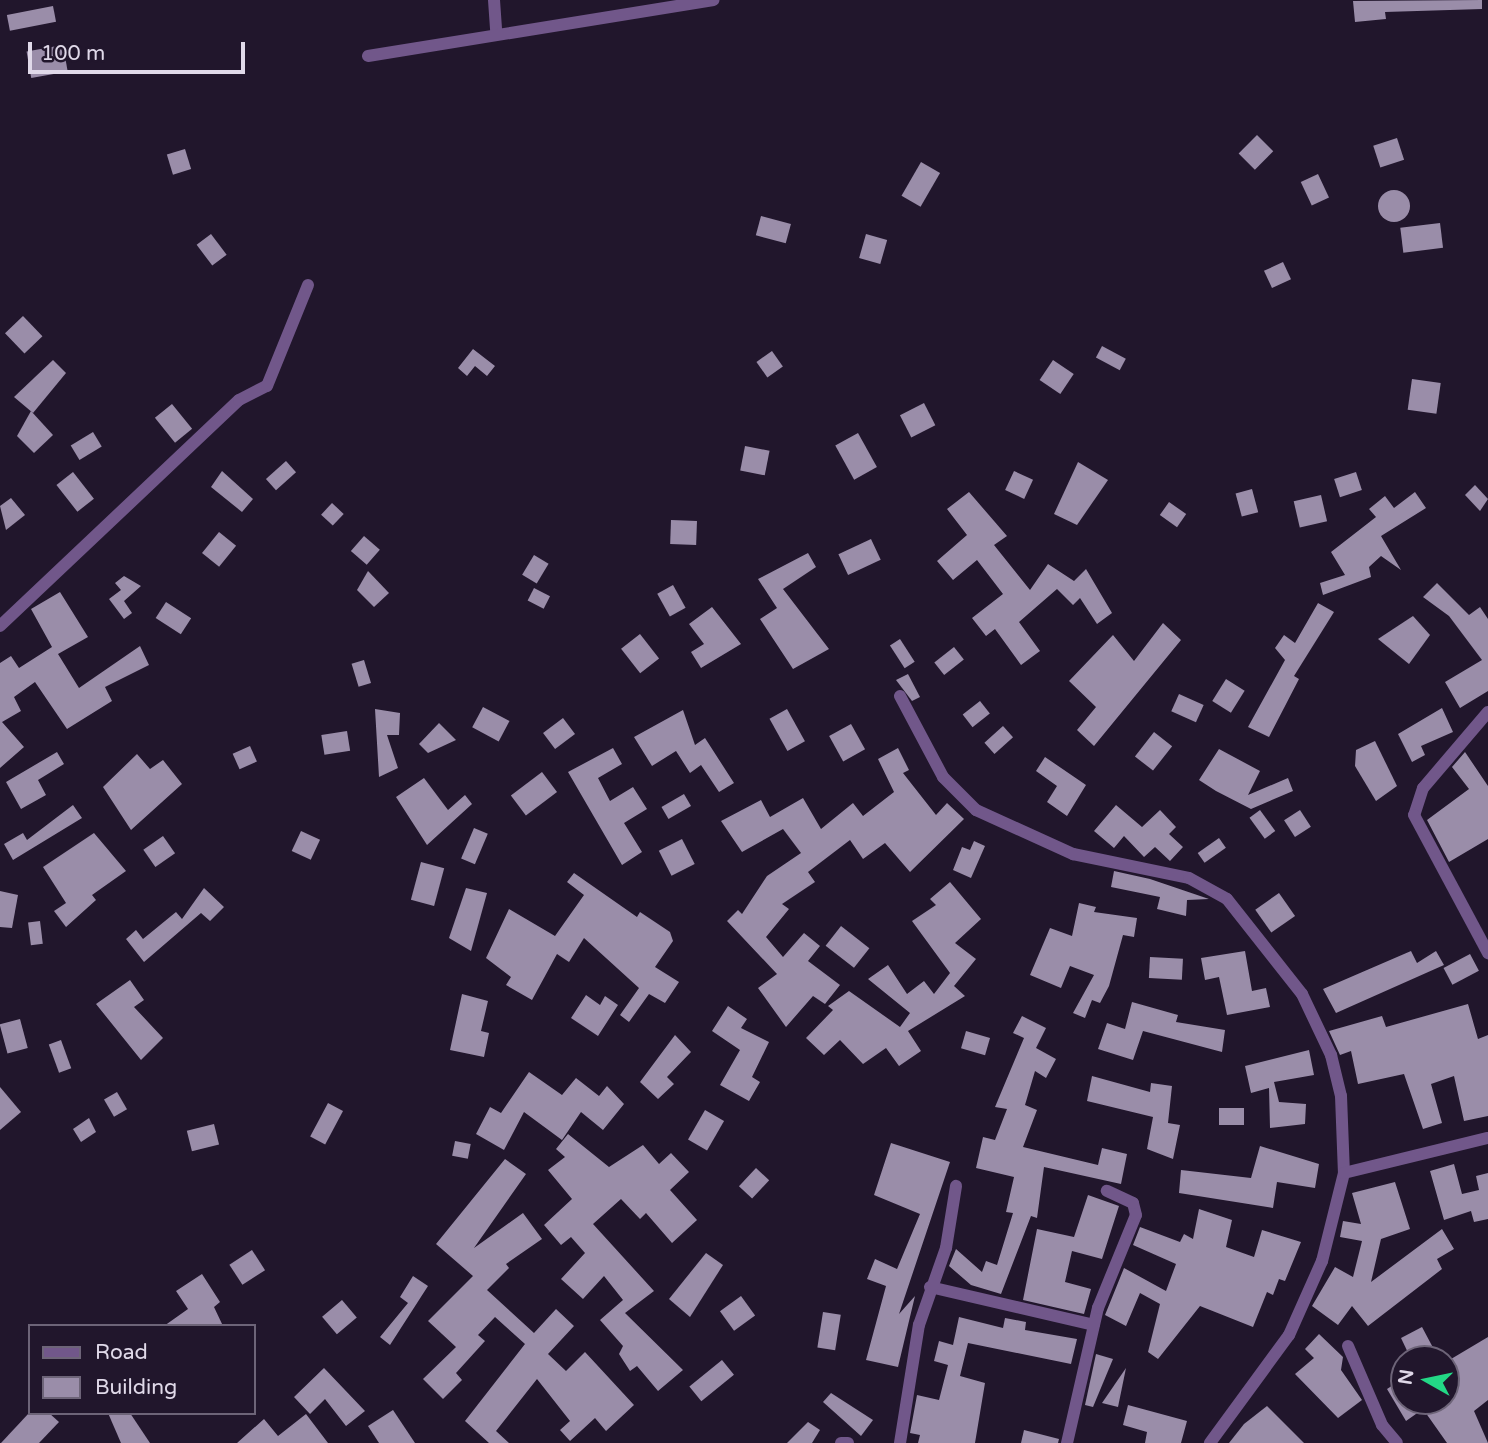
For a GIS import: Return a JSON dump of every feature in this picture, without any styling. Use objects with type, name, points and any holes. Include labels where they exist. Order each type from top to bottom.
[{"type":"street","points":[[494,0],[496,32]]},
{"type":"street","points":[[368,56],[496,32],[713,0]]},
{"type":"street","points":[[0,626],[239,400],[267,386],[308,285]]},
{"type":"street","points":[[900,696],[943,777],[976,810],[1060,849],[1189,878],[1227,899],[1303,994],[1331,1055],[1341,1096],[1345,1173],[1322,1261],[1289,1335],[1210,1443]]},
{"type":"street","points":[[1488,712],[1423,788],[1413,815],[1488,953]]},
{"type":"street","points":[[1345,1173],[1488,1138]]},
{"type":"street","points":[[900,1443],[930,1286],[946,1248],[956,1186]]},
{"type":"street","points":[[1067,1443],[1094,1325],[1136,1215],[1133,1203],[1107,1191]]},
{"type":"street","points":[[930,1286],[1094,1325]]},
{"type":"street","points":[[1348,1346],[1382,1425],[1397,1443]]},
{"type":"street","points":[[841,1443],[848,1443]]},
{"type":"building","points":[[1482,0],[1482,9],[1385,12],[1386,19],[1355,22],[1353,1]]},
{"type":"building","points":[[53,6],[56,22],[10,31],[7,15]]},
{"type":"building","points":[[63,45],[68,72],[31,78],[27,51]]},
{"type":"building","points":[[1257,135],[1273,151],[1255,170],[1239,153]]},
{"type":"building","points":[[1397,138],[1404,160],[1380,168],[1373,146]]},
{"type":"building","points":[[185,149],[191,169],[173,175],[167,155]]},
{"type":"building","points":[[921,162],[940,173],[921,207],[902,196]]},
{"type":"building","points":[[1318,174],[1329,198],[1312,206],[1301,182]]},
{"type":"building","points":[[1394,190],[1405,195],[1410,206],[1405,217],[1394,222],[1383,217],[1378,206],[1383,195]]},
{"type":"building","points":[[761,216],[791,224],[786,243],[756,235]]},
{"type":"building","points":[[1440,223],[1443,248],[1403,253],[1400,228]]},
{"type":"building","points":[[211,234],[227,255],[212,266],[197,245]]},
{"type":"building","points":[[866,234],[887,240],[880,264],[859,258]]},
{"type":"building","points":[[1283,262],[1291,279],[1272,288],[1264,271]]},
{"type":"building","points":[[23,316],[42,336],[24,354],[5,333]]},
{"type":"building","points":[[1102,346],[1126,359],[1120,370],[1096,357]]},
{"type":"building","points":[[473,349],[495,366],[487,376],[475,366],[467,376],[458,368]]},
{"type":"building","points":[[772,351],[783,367],[767,377],[756,362]]},
{"type":"building","points":[[53,360],[66,373],[33,413],[14,397]]},
{"type":"building","points":[[1053,360],[1074,374],[1060,394],[1040,380]]},
{"type":"building","points":[[1412,379],[1441,383],[1436,414],[1408,410]]},
{"type":"building","points":[[924,403],[935,425],[911,438],[900,415]]},
{"type":"building","points":[[172,404],[192,429],[175,443],[155,418]]},
{"type":"building","points":[[31,411],[53,435],[34,453],[17,436]]},
{"type":"building","points":[[93,432],[102,447],[79,460],[71,445]]},
{"type":"building","points":[[858,433],[877,467],[854,480],[835,446]]},
{"type":"building","points":[[745,446],[770,451],[765,475],[740,471]]},
{"type":"building","points":[[286,461],[296,472],[276,490],[266,479]]},
{"type":"building","points":[[1078,462],[1108,480],[1077,525],[1054,514]]},
{"type":"building","points":[[222,471],[253,499],[242,512],[211,487]]},
{"type":"building","points":[[1014,471],[1033,480],[1024,499],[1005,490]]},
{"type":"building","points":[[73,472],[94,499],[77,512],[56,485]]},
{"type":"building","points":[[1356,472],[1362,490],[1340,497],[1334,479]]},
{"type":"building","points":[[1475,485],[1488,499],[1480,511],[1465,495]]},
{"type":"building","points":[[1252,489],[1258,512],[1242,517],[1236,493]]},
{"type":"building","points":[[969,492],[1007,536],[994,545],[1030,590],[1048,564],[1074,581],[1086,569],[1112,613],[1097,624],[1080,598],[1073,605],[1057,589],[1019,622],[1040,651],[1021,665],[995,629],[986,636],[972,618],[1003,594],[977,560],[953,580],[937,561],[967,535],[947,509]]},
{"type":"building","points":[[1415,492],[1426,508],[1381,536],[1401,570],[1381,556],[1369,567],[1371,577],[1323,595],[1320,583],[1345,575],[1331,552],[1376,517],[1369,509],[1385,496],[1394,508]]},
{"type":"building","points":[[1321,495],[1327,521],[1300,528],[1294,501]]},
{"type":"building","points":[[11,498],[25,515],[6,530],[0,506]]},
{"type":"building","points":[[1169,502],[1186,514],[1177,527],[1160,515]]},
{"type":"building","points":[[332,503],[344,514],[333,526],[321,515]]},
{"type":"building","points":[[671,520],[697,521],[696,545],[670,544]]},
{"type":"building","points":[[219,532],[236,546],[219,567],[202,553]]},
{"type":"building","points":[[364,536],[380,550],[367,565],[351,551]]},
{"type":"building","points":[[871,539],[881,560],[848,575],[838,554]]},
{"type":"building","points":[[808,553],[816,567],[783,589],[829,649],[793,669],[760,619],[777,608],[758,579]]},
{"type":"building","points":[[534,555],[549,564],[537,583],[522,575]]},
{"type":"building","points":[[368,571],[389,593],[374,607],[357,590]]},
{"type":"building","points":[[124,576],[141,586],[124,601],[132,613],[124,619],[109,599],[121,590],[115,583]]},
{"type":"building","points":[[1437,583],[1469,615],[1480,607],[1488,619],[1488,691],[1460,708],[1445,682],[1482,660],[1449,616],[1423,597]]},
{"type":"building","points":[[673,585],[686,608],[670,616],[657,594]]},
{"type":"building","points":[[534,588],[550,596],[544,609],[528,600]]},
{"type":"building","points":[[60,592],[88,637],[58,654],[79,688],[140,646],[149,665],[105,687],[112,701],[67,729],[35,682],[14,697],[21,711],[2,722],[24,747],[0,768],[0,663],[11,656],[19,668],[52,647],[31,609]]},
{"type":"building","points":[[166,602],[191,618],[181,634],[156,618]]},
{"type":"building","points":[[1318,603],[1334,612],[1294,676],[1299,679],[1269,737],[1248,727],[1285,660],[1275,648],[1284,635],[1295,643]]},
{"type":"building","points":[[712,607],[741,644],[701,668],[691,652],[704,644],[689,624]]},
{"type":"building","points":[[1413,616],[1430,635],[1409,664],[1378,639]]},
{"type":"building","points":[[1163,623],[1181,640],[1094,746],[1077,730],[1096,707],[1069,681],[1113,635],[1134,661]]},
{"type":"building","points":[[640,634],[659,658],[640,673],[621,649]]},
{"type":"building","points":[[900,639],[915,662],[905,668],[890,646]]},
{"type":"building","points":[[954,647],[964,660],[944,675],[934,662]]},
{"type":"building","points":[[364,660],[371,683],[359,687],[352,664]]},
{"type":"building","points":[[908,674],[920,697],[912,701],[896,680]]},
{"type":"building","points":[[1226,679],[1245,691],[1231,713],[1212,701]]},
{"type":"building","points":[[1179,694],[1204,705],[1196,722],[1171,711]]},
{"type":"building","points":[[980,701],[990,714],[973,727],[963,715]]},
{"type":"building","points":[[483,707],[509,721],[499,741],[472,727]]},
{"type":"building","points":[[1442,708],[1453,732],[1421,746],[1425,755],[1412,762],[1398,734]]},
{"type":"building","points":[[375,709],[400,713],[399,735],[387,735],[398,768],[379,777]]},
{"type":"building","points":[[787,709],[805,741],[787,751],[770,719]]},
{"type":"building","points":[[683,710],[695,745],[705,738],[734,783],[719,792],[701,765],[690,773],[676,751],[652,766],[634,737]]},
{"type":"building","points":[[563,718],[575,734],[555,749],[543,733]]},
{"type":"building","points":[[439,723],[456,740],[428,753],[419,744]]},
{"type":"building","points":[[851,724],[865,749],[843,761],[829,736]]},
{"type":"building","points":[[1003,726],[1013,737],[994,754],[984,743]]},
{"type":"building","points":[[347,731],[350,751],[324,755],[321,735]]},
{"type":"building","points":[[1154,732],[1172,746],[1153,771],[1135,756]]},
{"type":"building","points":[[1375,741],[1397,786],[1376,801],[1355,766],[1356,750]]},
{"type":"building","points":[[250,746],[257,762],[240,769],[233,754]]},
{"type":"building","points":[[613,748],[622,764],[598,778],[610,801],[633,787],[647,809],[624,823],[642,852],[622,865],[568,772]]},
{"type":"building","points":[[898,748],[909,770],[903,773],[936,815],[947,803],[964,819],[910,872],[885,843],[863,859],[850,840],[808,872],[815,882],[782,904],[789,909],[766,937],[783,957],[804,933],[820,946],[808,961],[840,985],[825,1004],[813,996],[786,1027],[758,988],[777,974],[727,921],[738,910],[742,914],[767,876],[801,853],[783,829],[742,852],[721,821],[761,800],[770,817],[803,798],[821,829],[853,803],[863,816],[894,792],[878,759]]},
{"type":"building","points":[[1219,749],[1260,771],[1248,795],[1288,778],[1293,791],[1251,809],[1216,791],[1199,780]]},
{"type":"building","points":[[57,752],[64,764],[38,780],[46,795],[21,809],[6,782]]},
{"type":"building","points":[[1465,752],[1488,786],[1488,839],[1449,862],[1427,820],[1469,789],[1452,767]]},
{"type":"building","points":[[137,754],[150,769],[163,760],[182,784],[131,830],[103,787]]},
{"type":"building","points":[[1045,757],[1086,785],[1067,816],[1047,802],[1057,786],[1036,771]]},
{"type":"building","points":[[542,772],[557,792],[526,815],[511,795]]},
{"type":"building","points":[[424,778],[448,810],[465,795],[472,804],[427,845],[396,797]]},
{"type":"building","points":[[684,794],[691,806],[668,819],[661,807]]},
{"type":"building","points":[[73,805],[82,818],[13,860],[4,844],[23,833],[27,840]]},
{"type":"building","points":[[1116,805],[1142,827],[1160,810],[1176,827],[1169,834],[1183,847],[1170,861],[1155,847],[1144,857],[1124,836],[1114,848],[1094,831]]},
{"type":"building","points":[[1260,810],[1275,831],[1265,839],[1249,818]]},
{"type":"building","points":[[1300,810],[1311,827],[1295,837],[1284,820]]},
{"type":"building","points":[[474,828],[488,834],[475,864],[461,858]]},
{"type":"building","points":[[301,831],[320,840],[311,860],[292,851]]},
{"type":"building","points":[[94,833],[126,871],[92,895],[96,900],[66,927],[54,911],[66,903],[43,867]]},
{"type":"building","points":[[163,836],[175,853],[155,867],[143,850]]},
{"type":"building","points":[[1219,838],[1226,848],[1205,863],[1198,853]]},
{"type":"building","points":[[682,839],[695,864],[672,876],[659,851]]},
{"type":"building","points":[[974,841],[985,846],[971,878],[953,870],[962,847],[970,850]]},
{"type":"building","points":[[421,862],[444,868],[434,906],[411,900]]},
{"type":"building","points":[[1114,871],[1150,879],[1209,899],[1187,900],[1186,916],[1157,909],[1160,897],[1111,887]]},
{"type":"building","points":[[574,873],[637,917],[640,912],[670,932],[673,941],[655,967],[679,982],[665,1003],[649,994],[629,1022],[620,1015],[639,988],[584,938],[569,962],[557,954],[532,1000],[506,985],[511,977],[486,958],[509,909],[555,936],[584,895],[567,882]]},
{"type":"building","points":[[950,882],[981,919],[955,943],[976,959],[954,986],[965,996],[908,1031],[921,1051],[899,1066],[886,1048],[863,1064],[840,1040],[824,1055],[806,1038],[833,1010],[828,1006],[849,991],[900,1027],[910,1013],[868,979],[888,965],[907,994],[924,981],[934,994],[950,973],[912,921],[936,905],[930,899]]},
{"type":"building","points":[[204,888],[224,907],[210,921],[201,913],[144,962],[126,939],[136,930],[143,939],[176,912],[182,919]]},
{"type":"building","points":[[466,888],[487,893],[471,951],[449,938]]},
{"type":"building","points":[[0,891],[18,895],[12,928],[0,927]]},
{"type":"building","points":[[1279,893],[1295,916],[1271,933],[1255,910]]},
{"type":"building","points":[[1079,903],[1096,907],[1094,912],[1137,918],[1134,937],[1123,935],[1109,986],[1100,1003],[1092,1000],[1085,1018],[1073,1013],[1094,975],[1070,966],[1061,988],[1030,975],[1050,928],[1072,936]]},
{"type":"building","points":[[40,921],[43,944],[31,945],[28,922]]},
{"type":"building","points":[[841,926],[869,948],[854,968],[826,946]]},
{"type":"building","points":[[1245,951],[1252,991],[1266,988],[1270,1007],[1227,1015],[1219,977],[1205,980],[1201,958]]},
{"type":"building","points":[[1411,951],[1417,963],[1436,951],[1444,965],[1336,1013],[1323,989]]},
{"type":"building","points":[[1470,954],[1479,971],[1452,985],[1444,968]]},
{"type":"building","points":[[1150,957],[1183,959],[1182,980],[1149,978]]},
{"type":"building","points":[[130,980],[144,1000],[134,1007],[163,1038],[141,1060],[96,1004]]},
{"type":"building","points":[[462,994],[488,1001],[481,1031],[489,1033],[484,1057],[450,1050]]},
{"type":"building","points":[[586,995],[600,1005],[605,996],[618,1005],[598,1036],[571,1018]]},
{"type":"building","points":[[1132,1002],[1178,1015],[1176,1022],[1225,1030],[1222,1052],[1143,1031],[1133,1060],[1098,1049],[1107,1023],[1125,1029]]},
{"type":"building","points":[[1468,1004],[1478,1039],[1488,1035],[1488,1116],[1464,1121],[1454,1076],[1431,1084],[1442,1123],[1423,1129],[1404,1074],[1358,1084],[1351,1051],[1340,1055],[1329,1031],[1382,1016],[1386,1027]]},
{"type":"building","points":[[728,1006],[747,1019],[741,1028],[769,1042],[752,1077],[760,1082],[749,1101],[720,1085],[740,1050],[712,1031]]},
{"type":"building","points":[[1022,1016],[1046,1028],[1036,1048],[1056,1059],[1046,1078],[1035,1071],[1025,1105],[1037,1110],[1023,1147],[1098,1165],[1102,1148],[1127,1154],[1121,1184],[1044,1167],[1037,1218],[1031,1216],[1001,1294],[971,1285],[949,1266],[956,1249],[982,1272],[986,1261],[997,1265],[1013,1213],[1006,1212],[1014,1177],[976,1168],[983,1137],[995,1140],[1007,1109],[995,1107],[1024,1038],[1013,1033]]},
{"type":"building","points":[[20,1019],[28,1048],[7,1053],[0,1024]]},
{"type":"building","points":[[966,1031],[990,1038],[985,1055],[961,1048]]},
{"type":"building","points":[[675,1035],[691,1052],[667,1077],[674,1084],[658,1099],[640,1082]]},
{"type":"building","points":[[61,1040],[71,1068],[59,1073],[49,1044]]},
{"type":"building","points":[[1309,1050],[1314,1075],[1274,1082],[1279,1102],[1306,1104],[1305,1124],[1270,1128],[1269,1088],[1251,1093],[1245,1066]]},
{"type":"building","points":[[529,1072],[562,1095],[576,1078],[599,1096],[607,1086],[624,1104],[603,1130],[581,1112],[562,1140],[524,1112],[504,1150],[476,1134],[490,1107],[501,1113]]},
{"type":"building","points":[[1092,1076],[1150,1092],[1151,1083],[1172,1086],[1168,1123],[1180,1125],[1173,1159],[1147,1149],[1153,1117],[1087,1101]]},
{"type":"building","points":[[0,1087],[21,1112],[0,1130]]},
{"type":"building","points":[[117,1092],[127,1109],[114,1117],[104,1100]]},
{"type":"building","points":[[328,1103],[343,1111],[325,1145],[310,1137]]},
{"type":"building","points":[[1219,1108],[1244,1108],[1244,1125],[1219,1125]]},
{"type":"building","points":[[705,1110],[724,1121],[707,1150],[688,1139]]},
{"type":"building","points":[[89,1118],[96,1132],[81,1142],[73,1129]]},
{"type":"building","points":[[214,1124],[219,1144],[192,1151],[187,1131]]},
{"type":"building","points":[[568,1134],[609,1167],[643,1145],[659,1164],[671,1153],[689,1172],[670,1190],[697,1220],[672,1243],[646,1213],[640,1219],[621,1199],[593,1224],[654,1291],[625,1313],[683,1370],[658,1391],[637,1366],[630,1371],[619,1354],[623,1346],[600,1320],[623,1300],[604,1276],[583,1299],[561,1279],[585,1253],[571,1237],[561,1245],[544,1225],[572,1199],[548,1170],[565,1157],[556,1149]]},
{"type":"building","points":[[455,1141],[471,1144],[468,1159],[452,1156]]},
{"type":"building","points":[[891,1143],[950,1162],[899,1314],[915,1296],[898,1367],[866,1360],[886,1286],[867,1279],[875,1259],[897,1269],[920,1214],[874,1195]]},
{"type":"building","points":[[1260,1146],[1319,1164],[1315,1188],[1277,1182],[1273,1208],[1179,1193],[1181,1170],[1251,1178]]},
{"type":"building","points":[[505,1159],[526,1174],[474,1248],[523,1213],[542,1239],[506,1264],[509,1268],[487,1290],[534,1333],[556,1309],[574,1326],[548,1354],[566,1371],[585,1352],[634,1405],[606,1431],[595,1418],[570,1441],[560,1430],[570,1421],[537,1379],[496,1431],[509,1443],[489,1443],[465,1421],[525,1344],[495,1317],[478,1335],[485,1341],[456,1373],[462,1380],[443,1399],[423,1379],[456,1347],[428,1321],[473,1276],[436,1244]]},
{"type":"building","points":[[1454,1164],[1462,1194],[1479,1190],[1476,1176],[1488,1173],[1488,1219],[1474,1222],[1471,1211],[1444,1220],[1430,1171]]},
{"type":"building","points":[[756,1168],[769,1180],[752,1199],[739,1186]]},
{"type":"building","points":[[1395,1182],[1410,1229],[1381,1239],[1371,1282],[1442,1229],[1454,1249],[1437,1259],[1442,1269],[1368,1326],[1352,1306],[1338,1325],[1312,1306],[1335,1267],[1353,1277],[1362,1241],[1340,1237],[1343,1221],[1361,1224],[1352,1193]]},
{"type":"building","points":[[1088,1195],[1119,1206],[1102,1259],[1072,1251],[1065,1282],[1091,1289],[1084,1314],[1023,1300],[1037,1229],[1074,1237]]},
{"type":"building","points":[[1199,1209],[1232,1220],[1226,1247],[1254,1257],[1262,1230],[1301,1242],[1285,1281],[1279,1279],[1273,1295],[1267,1292],[1253,1327],[1200,1306],[1158,1359],[1148,1352],[1160,1304],[1140,1293],[1126,1326],[1105,1315],[1124,1268],[1166,1291],[1176,1264],[1133,1245],[1140,1227],[1180,1242],[1184,1234],[1193,1239]]},
{"type":"building","points":[[252,1250],[265,1270],[242,1285],[229,1265]]},
{"type":"building","points":[[706,1253],[723,1265],[690,1317],[669,1299]]},
{"type":"building","points":[[202,1274],[220,1302],[214,1307],[222,1324],[167,1324],[188,1309],[176,1291]]},
{"type":"building","points":[[413,1276],[428,1286],[390,1345],[380,1337],[408,1303],[400,1297]]},
{"type":"building","points":[[741,1296],[755,1315],[734,1331],[720,1311]]},
{"type":"building","points":[[342,1300],[357,1318],[337,1334],[322,1317]]},
{"type":"building","points":[[823,1312],[841,1315],[835,1350],[817,1348]]},
{"type":"building","points":[[959,1317],[1003,1328],[1005,1318],[1026,1322],[1025,1330],[1077,1339],[1071,1364],[968,1343],[960,1376],[985,1383],[975,1443],[918,1443],[920,1435],[910,1433],[917,1395],[939,1400],[948,1365],[934,1361],[939,1341],[953,1345]]},
{"type":"building","points":[[1422,1327],[1432,1345],[1404,1345],[1401,1338]]},
{"type":"building","points":[[1319,1334],[1343,1357],[1341,1370],[1362,1400],[1338,1418],[1295,1374],[1314,1358],[1305,1349]]},
{"type":"building","points":[[1488,1337],[1488,1400],[1474,1411],[1488,1443],[1447,1443],[1427,1415],[1460,1415],[1460,1354]]},
{"type":"building","points":[[1096,1354],[1113,1359],[1093,1407],[1085,1405]]},
{"type":"building","points":[[722,1360],[734,1375],[701,1401],[689,1386]]},
{"type":"building","points":[[324,1368],[365,1411],[346,1426],[325,1399],[310,1414],[294,1397]]},
{"type":"building","points":[[1126,1368],[1118,1407],[1102,1403]]},
{"type":"building","points":[[831,1393],[873,1420],[861,1436],[823,1402]]},
{"type":"building","points":[[1128,1405],[1187,1421],[1181,1443],[1145,1443],[1147,1432],[1123,1425]]},
{"type":"building","points":[[1267,1406],[1304,1443],[1229,1443],[1244,1424]]},
{"type":"building","points":[[393,1410],[415,1443],[379,1443],[368,1426]]},
{"type":"building","points":[[28,1414],[51,1415],[59,1422],[39,1443],[1,1443]]},
{"type":"building","points":[[306,1414],[328,1443],[237,1443],[264,1419],[278,1436]]},
{"type":"building","points":[[109,1415],[131,1415],[150,1443],[121,1443]]},
{"type":"building","points":[[1402,1415],[1414,1415],[1406,1421]]},
{"type":"building","points":[[808,1422],[820,1430],[812,1443],[787,1443]]},
{"type":"building","points":[[1024,1430],[1059,1439],[1058,1443],[1021,1443]]}]
